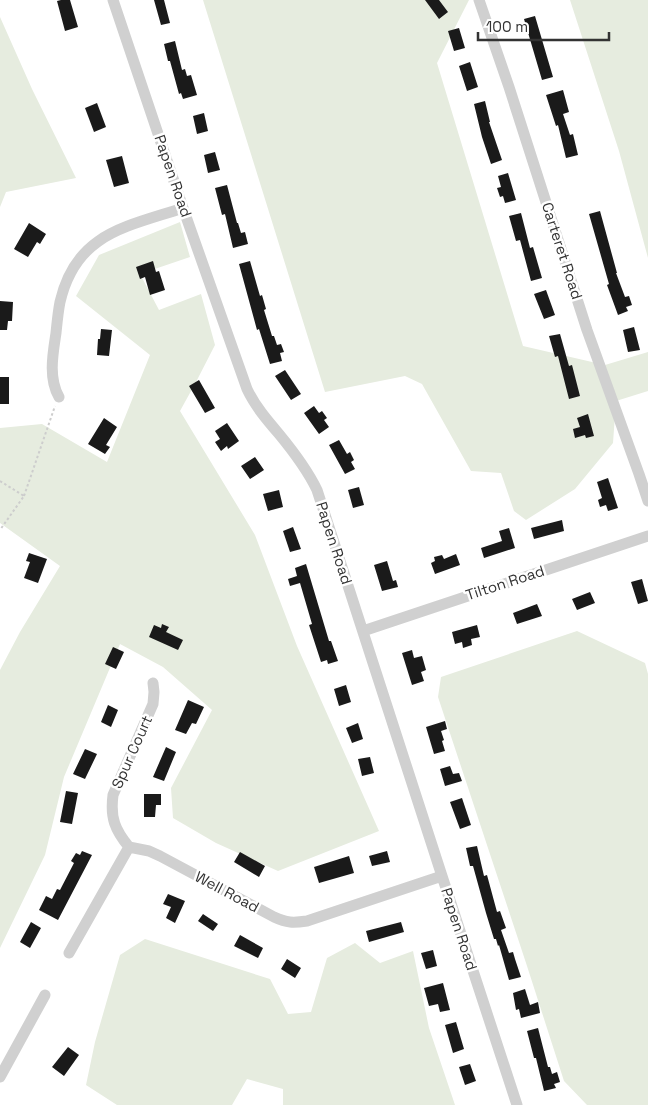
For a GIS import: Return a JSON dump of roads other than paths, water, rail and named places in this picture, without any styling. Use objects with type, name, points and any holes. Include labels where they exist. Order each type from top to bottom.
[{"type":"street","name":"Papen Road","points":[[113,0],[183,208],[252,401],[292,450],[311,477],[317,490],[518,1105]]},
{"type":"street","name":"Carteret Road","points":[[479,0],[510,87],[587,330],[644,473],[648,502]]},
{"type":"street","points":[[58,397],[54,389],[52,372],[60,303],[77,262],[86,251],[108,235],[183,208]]},
{"type":"street","name":"Tilton Road","points":[[362,631],[648,536]]},
{"type":"street","name":"Spur Court","points":[[129,847],[120,837],[115,827],[112,815],[113,795],[153,704],[153,684]]},
{"type":"street","points":[[69,953],[129,847]]},
{"type":"street","name":"Well Road","points":[[129,847],[149,851],[160,856],[274,917],[292,923],[307,921],[442,876]]},
{"type":"street","points":[[0,1077],[45,995]]}]
